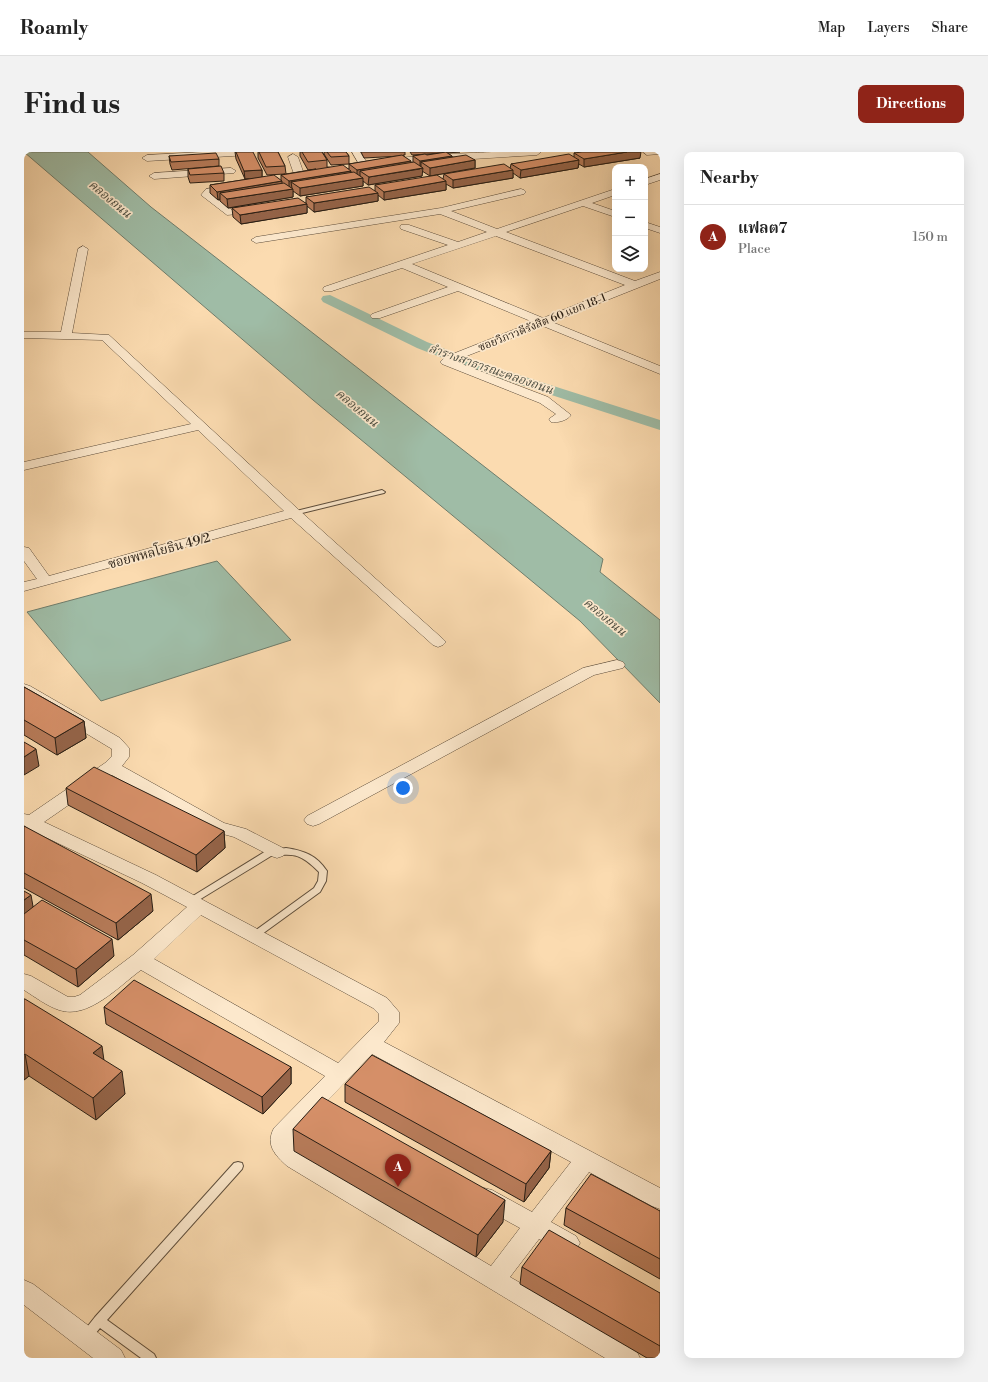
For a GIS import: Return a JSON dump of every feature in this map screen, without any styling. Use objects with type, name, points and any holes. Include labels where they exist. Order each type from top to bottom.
[{"type":"street","points":[[147,158],[249,152]]},
{"type":"street","points":[[356,153],[369,166],[408,160],[536,152]]},
{"type":"street","points":[[647,152],[658,152]]},
{"type":"street","points":[[293,157],[300,177]]},
{"type":"street","points":[[227,161],[240,186],[209,191],[206,195],[230,213],[266,208]]},
{"type":"street","points":[[154,176],[231,171]]},
{"type":"street","points":[[648,181],[660,177]]},
{"type":"street","points":[[256,240],[441,211],[521,192]]},
{"type":"street","points":[[328,289],[612,193]]},
{"type":"street","points":[[584,203],[612,213]]},
{"type":"street","points":[[441,211],[635,285]]},
{"type":"street","points":[[648,226],[660,230]]},
{"type":"street","points":[[405,227],[457,245]]},
{"type":"street","points":[[66,335],[83,249]]},
{"type":"street","points":[[402,264],[660,370]]},
{"type":"street","name":"ซอยวิภาวดีรังสิต 60 แยก 18-1","points":[[554,419],[565,416],[544,400],[450,365],[446,362],[454,357],[660,275]]},
{"type":"street","points":[[376,316],[458,287]]},
{"type":"street","points":[[24,336],[105,336],[294,513],[438,642]]},
{"type":"street","points":[[24,466],[200,426]]},
{"type":"street","name":"ซอยพหลโยธิน 49/2","points":[[24,586],[294,513]]},
{"type":"street","points":[[24,551],[46,581]]},
{"type":"street","points":[[313,820],[589,671],[617,666]]},
{"type":"street","points":[[24,689],[114,742],[121,748],[120,757],[110,767],[27,821]]},
{"type":"street","points":[[110,767],[218,827],[240,833],[277,852]]},
{"type":"street","points":[[27,821],[196,903],[380,1003],[390,1012],[389,1023],[282,1134],[283,1149],[295,1160],[627,1358]]},
{"type":"street","points":[[24,981],[64,1004],[76,1005],[87,1000],[140,960],[196,903]]},
{"type":"street","points":[[140,960],[340,1074]]},
{"type":"street","points":[[370,1044],[660,1199]]},
{"type":"street","points":[[311,1104],[332,1115]]},
{"type":"street","points":[[494,1280],[586,1159]]},
{"type":"street","points":[[466,1187],[584,1253]]},
{"type":"street","points":[[24,1291],[92,1329],[112,1358]]},
{"type":"lane","points":[[294,513],[382,492]]},
{"type":"lane","points":[[196,903],[269,853],[286,851],[301,854],[313,861],[323,871],[322,881],[317,890],[255,935]]},
{"type":"lane","points":[[150,1358],[92,1329],[238,1166]]},
{"type":"water","name":"คลองถนน","points":[[24,152],[88,152],[151,207],[603,559],[600,572],[660,620],[660,703],[580,621],[313,400]]},
{"type":"water","points":[[217,561],[291,640],[101,701],[27,612]]},
{"type":"building","points":[[236,152],[253,152],[262,170],[244,171]]},
{"type":"building","points":[[259,152],[278,152],[285,166],[266,167]]},
{"type":"building","points":[[302,152],[322,152],[327,160],[308,162]]},
{"type":"building","points":[[327,152],[346,152],[349,156],[331,157]]},
{"type":"building","points":[[446,152],[452,156],[420,161],[413,156],[427,155]]},
{"type":"building","points":[[627,152],[584,159],[574,153]]},
{"type":"building","points":[[216,153],[219,159],[171,162],[169,156]]},
{"type":"building","points":[[569,154],[579,160],[521,170],[511,164]]},
{"type":"building","points":[[402,155],[411,161],[357,170],[349,164]]},
{"type":"building","points":[[466,155],[475,160],[430,168],[421,162]]},
{"type":"building","points":[[414,162],[423,168],[369,177],[360,171]]},
{"type":"building","points":[[504,164],[513,170],[453,180],[444,174]]},
{"type":"building","points":[[343,165],[351,171],[289,181],[281,175]]},
{"type":"building","points":[[221,166],[224,173],[190,175],[188,169]]},
{"type":"building","points":[[354,172],[363,178],[300,188],[291,182]]},
{"type":"building","points":[[274,175],[282,181],[217,192],[210,185]]},
{"type":"building","points":[[437,175],[446,181],[384,192],[375,185]]},
{"type":"building","points":[[284,183],[293,189],[227,199],[220,193]]},
{"type":"building","points":[[369,187],[378,193],[314,203],[306,197]]},
{"type":"building","points":[[298,198],[307,204],[240,215],[232,208]]},
{"type":"building","points":[[24,687],[84,721],[55,738],[24,720]]},
{"type":"building","points":[[24,742],[36,749],[24,757]]},
{"type":"building","points":[[94,767],[224,831],[196,855],[66,788]]},
{"type":"building","points":[[24,826],[151,894],[116,923],[24,873]]},
{"type":"building","points":[[24,891],[31,895],[24,900]]},
{"type":"building","points":[[42,900],[112,939],[76,969],[24,940],[24,914]]},
{"type":"building","points":[[134,980],[291,1067],[262,1097],[104,1007]]},
{"type":"building","points":[[24,999],[102,1046],[93,1053],[122,1071],[93,1098],[25,1054],[24,1055]]},
{"type":"building","points":[[372,1055],[551,1151],[526,1184],[345,1084]]},
{"type":"building","points":[[322,1097],[505,1200],[478,1235],[293,1129]]},
{"type":"building","points":[[591,1174],[660,1211],[660,1259],[566,1208]]},
{"type":"building","points":[[549,1230],[660,1293],[660,1346],[522,1267]]},
{"type":"waterway","name":"ลำรางสาธารณะคลองถนน","points":[[328,299],[422,345],[476,366],[660,425]]},
{"type":"place","name":"แฟลต7","points":[[398,1187]]}]
